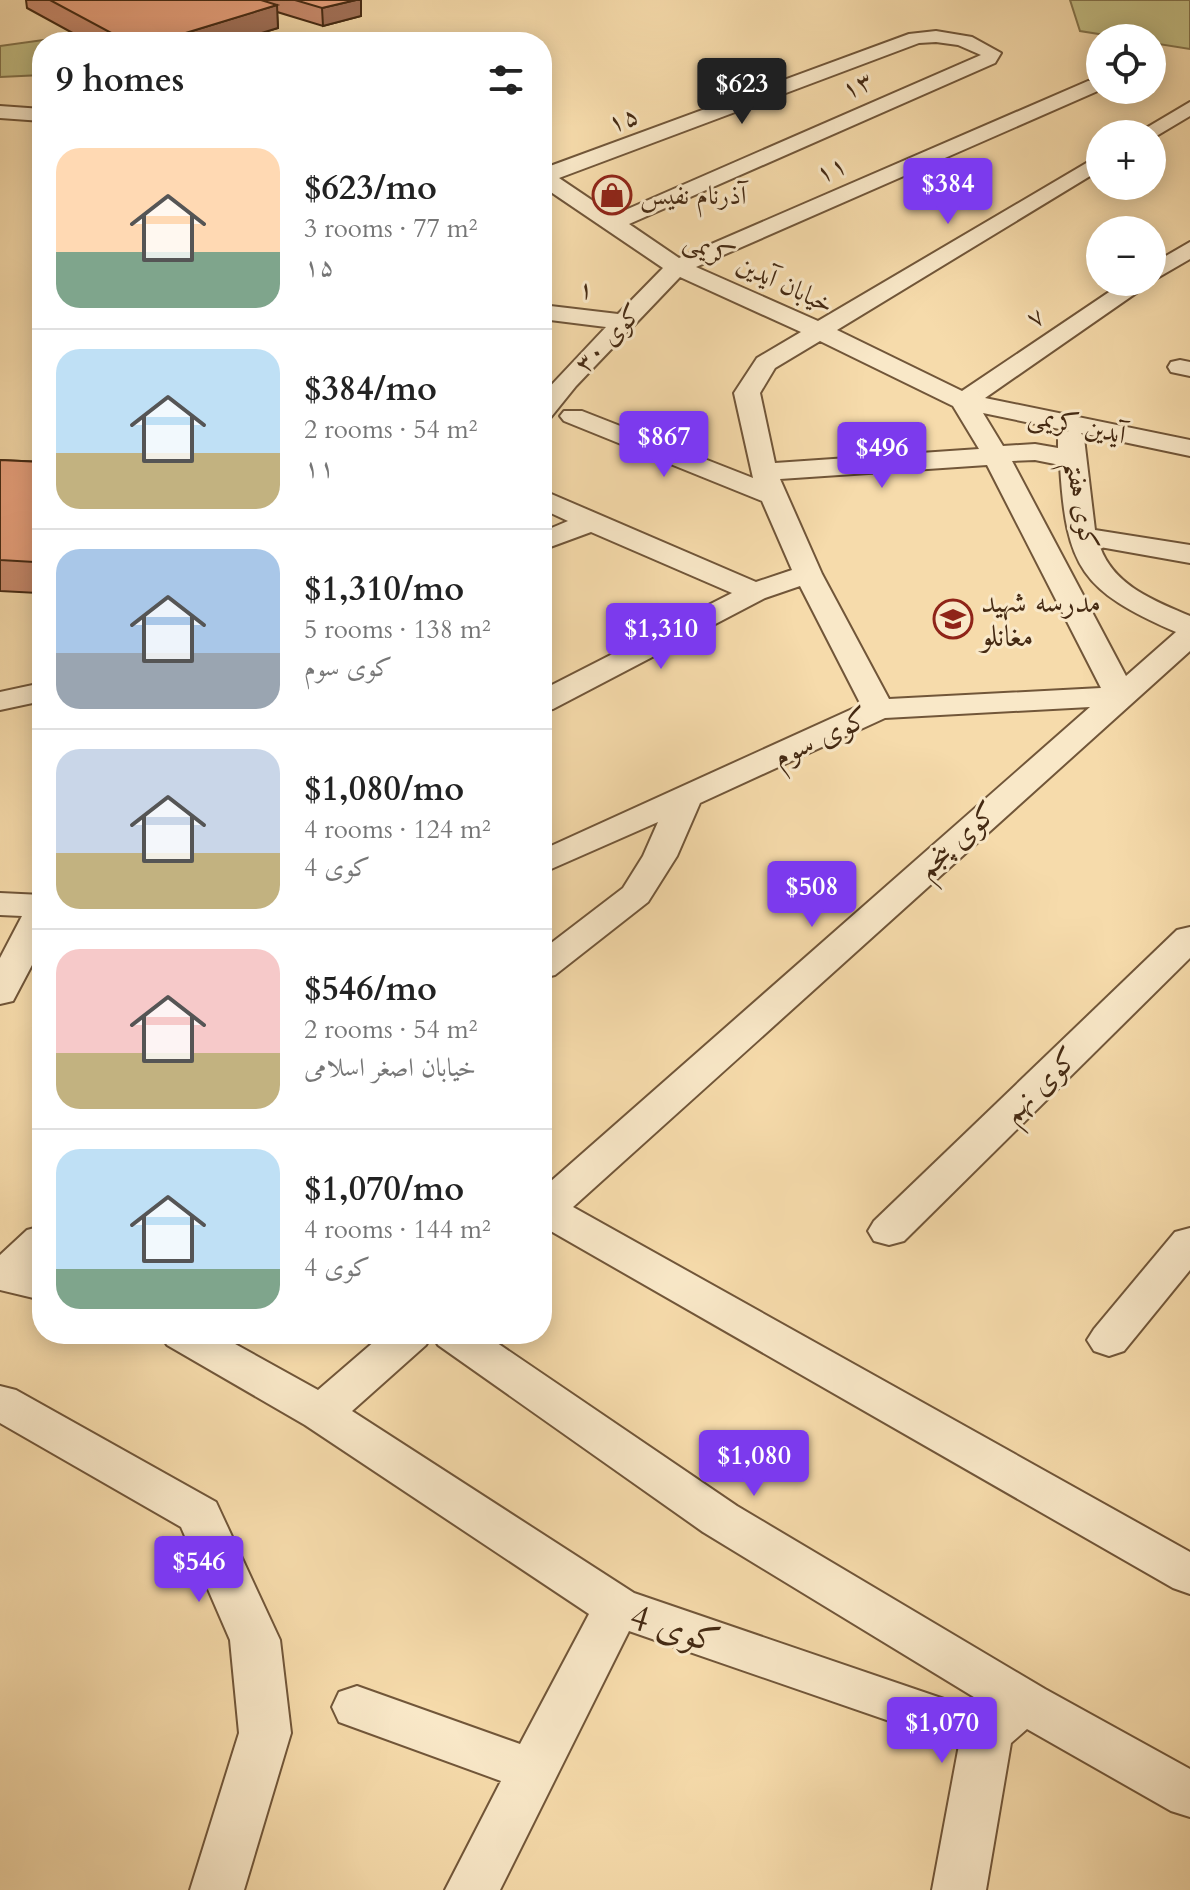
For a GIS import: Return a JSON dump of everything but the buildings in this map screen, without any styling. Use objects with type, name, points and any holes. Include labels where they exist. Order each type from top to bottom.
[{"type":"street","name":"۱۵","points":[[552,172],[916,38],[945,36],[967,41],[992,53]]},
{"type":"street","name":"۱۳","points":[[611,224],[988,59],[992,53]]},
{"type":"street","name":"۱۱","points":[[677,267],[1086,89]]},
{"type":"street","points":[[1166,122],[1190,108]]},
{"type":"street","points":[[0,112],[32,114]]},
{"type":"street","points":[[879,709],[808,574],[769,484],[747,393],[766,363],[1086,169]]},
{"type":"street","name":"خیابان آیدین کریمی","points":[[552,183],[677,267],[963,401]]},
{"type":"street","points":[[1166,265],[1190,249]]},
{"type":"street","name":"کوی ۳۰","points":[[555,379],[623,322],[677,267]]},
{"type":"street","name":"۷","points":[[963,401],[1119,296]]},
{"type":"street","name":"۱","points":[[552,313],[623,322]]},
{"type":"street","points":[[963,401],[996,456],[1121,696]]},
{"type":"street","name":"آیدین کریمی","points":[[963,401],[1190,448]]},
{"type":"street","points":[[573,416],[769,484],[1033,452],[1073,461]]},
{"type":"street","name":"کوی هفتم","points":[[1069,423],[1082,536],[1095,569],[1117,590],[1144,607],[1190,627]]},
{"type":"street","points":[[552,503],[755,592]]},
{"type":"street","points":[[552,538],[591,522]]},
{"type":"street","points":[[1082,536],[1190,554]]},
{"type":"street","points":[[552,697],[755,592],[808,574]]},
{"type":"street","points":[[1095,646],[1107,654],[1129,659],[1150,658],[1179,644]]},
{"type":"street","name":"کوی پنجم","points":[[552,1202],[1179,644]]},
{"type":"street","points":[[0,701],[32,694]]},
{"type":"street","name":"کوی سوم","points":[[552,859],[879,709],[1121,696]]},
{"type":"street","points":[[552,959],[636,895],[660,856],[685,800]]},
{"type":"street","points":[[0,904],[32,907]]},
{"type":"street","points":[[0,993],[32,928]]},
{"type":"street","name":"کوی نهم","points":[[889,1231],[1190,938]]},
{"type":"street","points":[[552,1215],[1190,1575]]},
{"type":"street","points":[[1109,1340],[1190,1242]]},
{"type":"street","points":[[15,1279],[32,1254]]},
{"type":"street","points":[[200,1344],[321,1413],[617,1607]]},
{"type":"street","points":[[321,1413],[400,1344]]},
{"type":"street","points":[[467,1344],[1007,1718],[1190,1795]]},
{"type":"street","points":[[0,1402],[199,1515],[206,1529],[255,1640],[265,1733],[217,1890]]},
{"type":"street","name":"کوی 4","points":[[472,1890],[617,1607],[944,1720],[1007,1718]]},
{"type":"street","points":[[357,1707],[533,1771]]},
{"type":"street","points":[[959,1890],[1007,1718]]},
{"type":"shaded area","points":[[1070,0],[1190,0],[1190,49],[1166,45],[1166,24],[1086,24],[1086,32],[1080,31]]},
{"type":"shaded area","points":[[32,42],[32,75],[0,77],[0,46]]},
{"type":"place","name":"آذرنام نفیس","points":[[612,195]]},
{"type":"place","name":"مدرسه شهید مغانلو","points":[[953,619]]}]
